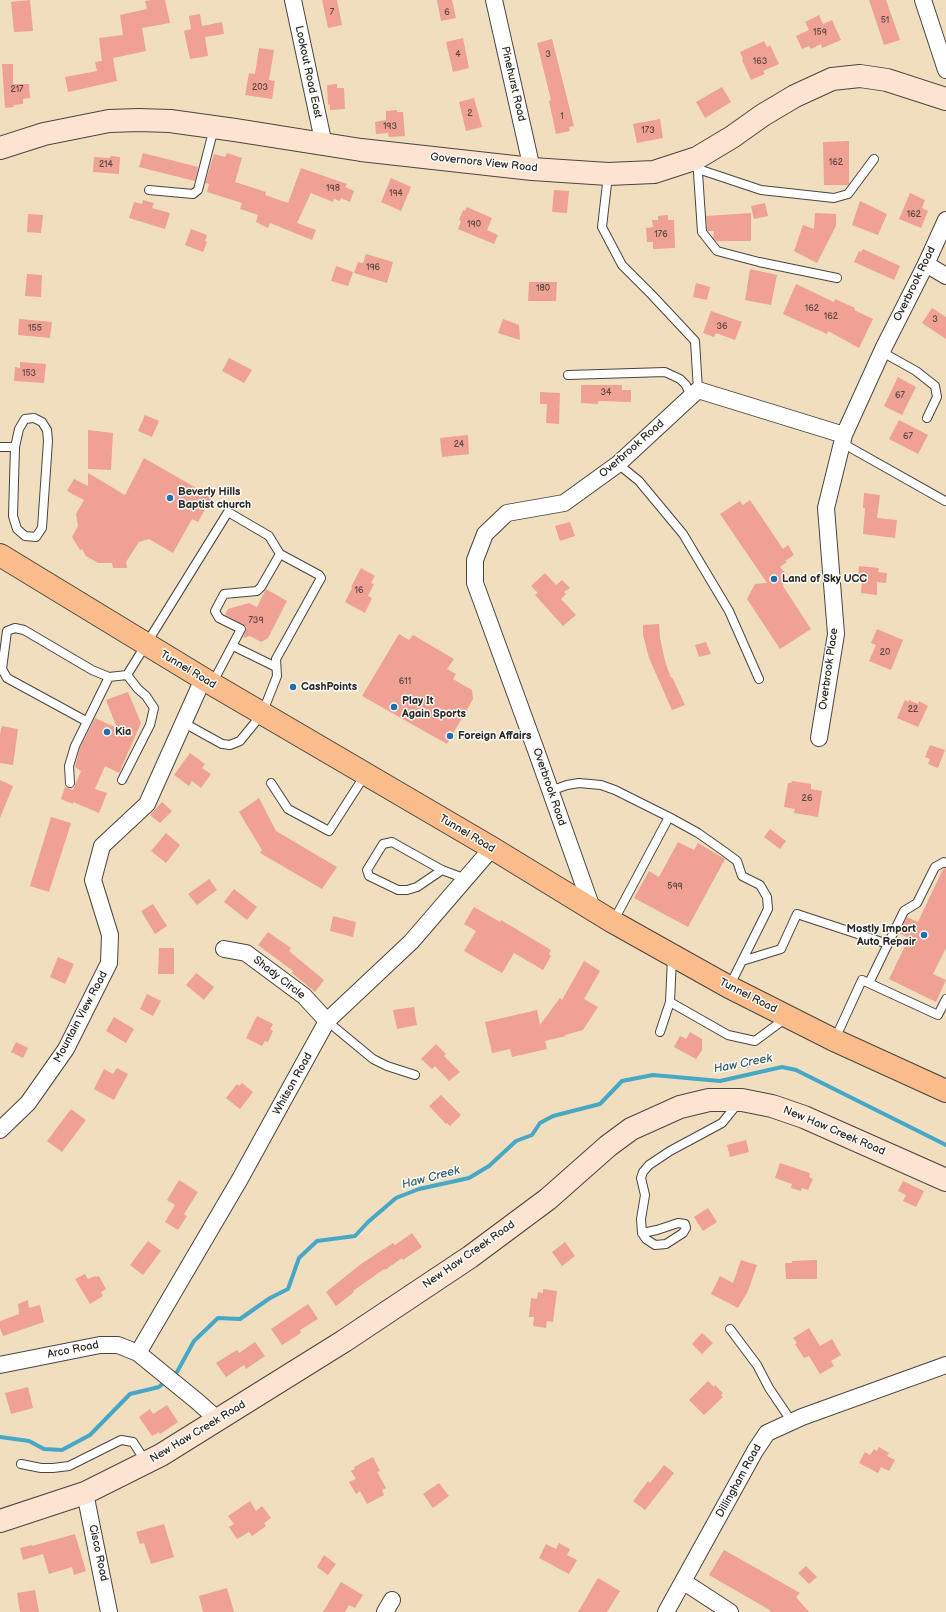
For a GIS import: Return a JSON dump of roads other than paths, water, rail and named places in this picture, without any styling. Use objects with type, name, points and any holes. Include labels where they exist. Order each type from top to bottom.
[{"type":"main road","name":"Tunnel Road","points":[[0,555],[208,682],[492,848],[593,911],[729,987],[834,1040],[946,1091]]},
{"type":"street","name":"Lookout Road East","points":[[293,0],[324,144]]},
{"type":"street","name":"Pinehurst Road","points":[[494,0],[532,169]]},
{"type":"street","points":[[923,0],[946,70]]},
{"type":"street","name":"Governors View Road","points":[[0,148],[44,134],[109,121],[170,121],[360,150],[532,169],[608,174],[654,172],[697,163],[762,114],[795,96],[832,79],[860,76],[887,80],[946,99]]},
{"type":"street","name":"Overbrook Road","points":[[843,439],[882,352],[946,220]]},
{"type":"street","points":[[926,264],[946,276]]},
{"type":"street","points":[[695,393],[843,439]]},
{"type":"street","name":"Overbrook Road","points":[[593,911],[475,583],[475,560],[484,534],[507,513],[564,503],[618,464],[695,393]]},
{"type":"street","name":"Overbrook Place","points":[[819,738],[836,634],[826,508],[843,439]]},
{"type":"street","name":"Mountain View Road","points":[[0,1130],[28,1103],[66,1049],[110,963],[110,935],[93,880],[102,846],[148,804],[184,723],[208,682]]},
{"type":"street","name":"Whitson Road","points":[[138,1353],[240,1179],[327,1021],[411,942],[492,848]]},
{"type":"street","name":"Shady Circle","points":[[224,949],[246,953],[304,996],[327,1021]]},
{"type":"street","name":"New Haw Creek Road","points":[[0,1521],[85,1494],[161,1455],[216,1419],[338,1345],[470,1257],[548,1199],[608,1146],[631,1129],[680,1107],[709,1100],[741,1100],[772,1106],[804,1117],[946,1180]]},
{"type":"street","name":"Arco Road","points":[[0,1365],[100,1345],[118,1345],[138,1353],[159,1369],[216,1419]]},
{"type":"street","name":"Dillingham Road","points":[[666,1612],[684,1582],[755,1451],[767,1433],[792,1422],[946,1365]]},
{"type":"street","name":"Cisco Road","points":[[85,1494],[110,1612]]},
{"type":"street","points":[[684,1582],[730,1612]]},
{"type":"lane","points":[[149,190],[193,194],[198,190],[214,127]]},
{"type":"lane","points":[[838,278],[717,252],[702,232],[697,163],[761,190],[834,198],[848,194],[874,159]]},
{"type":"lane","points":[[608,174],[602,227],[622,266],[651,294],[695,341],[695,393]]},
{"type":"lane","points":[[882,352],[916,371],[935,386],[937,397],[927,418]]},
{"type":"lane","points":[[568,375],[665,372],[680,378],[695,393]]},
{"type":"lane","points":[[34,418],[42,422],[47,430],[48,441],[42,528],[36,537],[25,536],[16,529],[13,516],[15,448],[19,429],[25,419],[34,418]]},
{"type":"lane","points":[[843,439],[945,501]]},
{"type":"lane","points":[[0,447],[15,448]]},
{"type":"lane","points":[[618,464],[639,481],[683,534],[729,611],[759,679]]},
{"type":"lane","points":[[86,721],[7,678],[2,669],[7,632],[15,628],[24,630],[92,670],[109,677],[127,675],[228,512],[270,536],[280,554],[319,575],[321,578],[276,659],[277,676],[262,714],[240,742],[230,745],[222,744],[184,723]]},
{"type":"lane","points":[[208,682],[232,646],[241,629],[219,618],[215,612],[224,594],[257,591],[261,587],[280,554]]},
{"type":"lane","points":[[232,646],[276,667]]},
{"type":"lane","points":[[122,780],[150,725],[154,708],[146,696],[138,690],[127,675]]},
{"type":"lane","points":[[70,783],[69,766],[75,746],[109,677]]},
{"type":"lane","points":[[271,783],[288,809],[329,831],[365,775]]},
{"type":"lane","points":[[550,791],[567,785],[579,783],[601,785],[615,790],[698,833],[737,861],[742,876],[760,885],[767,897],[768,909],[729,987]]},
{"type":"lane","points":[[613,922],[669,817]]},
{"type":"lane","points":[[442,870],[417,887],[407,890],[398,890],[369,876],[367,870],[383,844],[392,842],[442,870],[466,879]]},
{"type":"lane","points":[[834,1040],[888,944],[904,911],[917,903],[935,867],[944,862],[946,863]]},
{"type":"lane","points":[[742,961],[781,949],[797,914],[888,944]]},
{"type":"lane","points":[[660,1032],[670,1002],[672,955]]},
{"type":"lane","points":[[866,981],[938,1015],[946,999]]},
{"type":"lane","points":[[670,1002],[728,1036],[755,1041],[789,1017]]},
{"type":"lane","points":[[327,1021],[373,1059],[387,1066],[415,1075]]},
{"type":"lane","points":[[642,1233],[678,1223],[684,1224],[686,1228],[683,1233],[666,1244],[655,1245],[646,1239],[642,1233],[641,1219],[645,1195],[641,1178],[643,1172],[649,1165],[670,1150],[722,1123],[741,1100]]},
{"type":"lane","points":[[730,1329],[757,1365],[769,1388],[792,1422]]},
{"type":"lane","points":[[21,1464],[41,1468],[69,1466],[121,1440],[132,1442],[146,1463]]},
{"type":"waterway","name":"Haw Creek","points":[[171,1377],[177,1372],[194,1341],[218,1318],[240,1319],[270,1298],[288,1289],[299,1258],[317,1241],[355,1236],[368,1222],[396,1198],[419,1189],[469,1178],[489,1166],[516,1141],[532,1135],[540,1123],[553,1116],[600,1104],[622,1081],[653,1075],[720,1081],[782,1067],[796,1070],[946,1145]]},
{"type":"waterway","name":"Haw Creek","points":[[0,1437],[29,1441],[44,1449],[62,1450],[90,1435],[130,1394],[159,1387],[166,1381]]},
{"type":"place","name":"Beverly Hills Baptist church","points":[[170,498]]},
{"type":"place","name":"Land of Sky UCC","points":[[774,579]]},
{"type":"place","name":"CashPoints","points":[[293,687]]},
{"type":"place","name":"Play It Again Sports","points":[[394,707]]},
{"type":"place","name":"Kia","points":[[107,732]]},
{"type":"place","name":"Foreign Affairs","points":[[450,736]]},
{"type":"place","name":"Mostly Import Auto Repair","points":[[924,935]]}]
